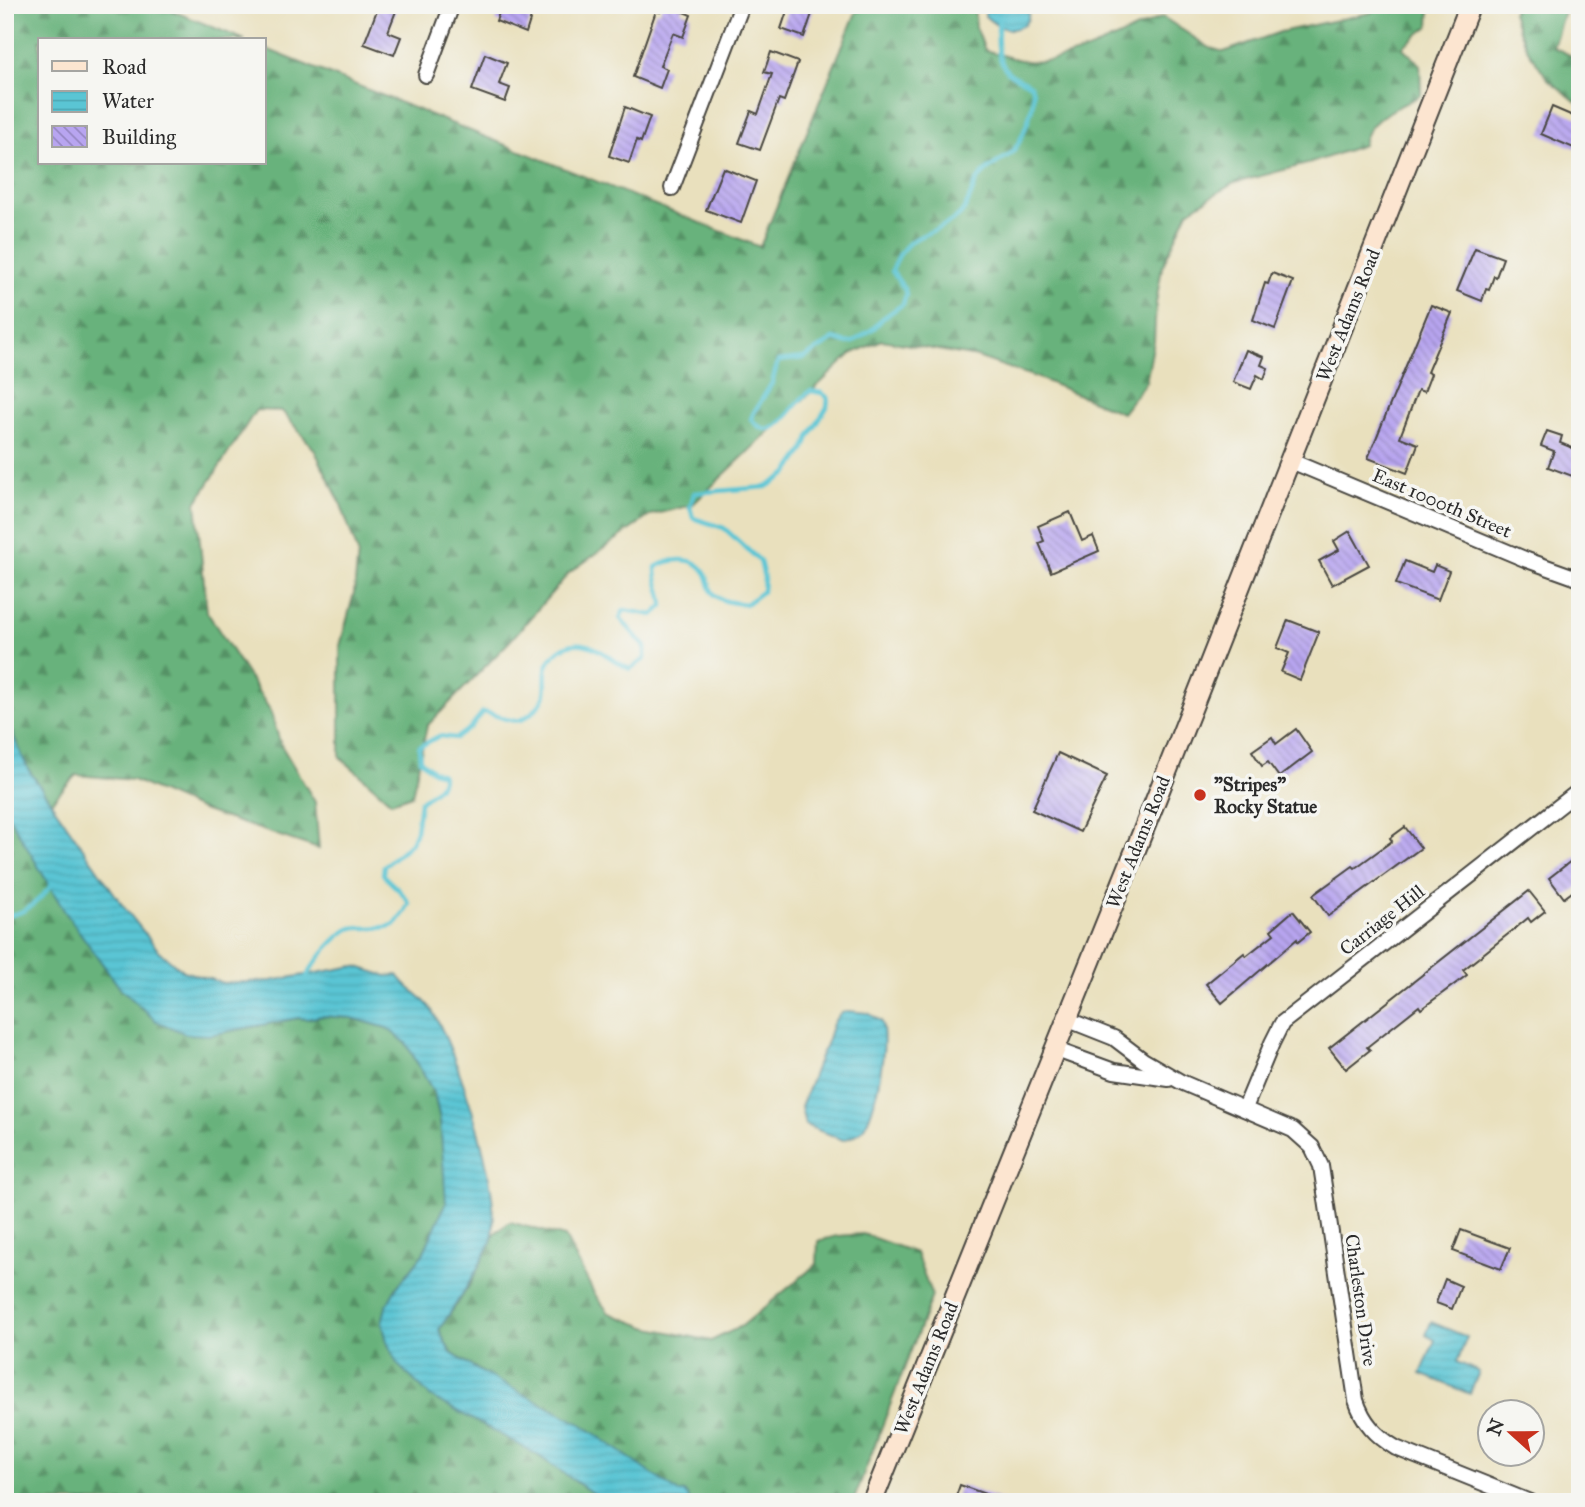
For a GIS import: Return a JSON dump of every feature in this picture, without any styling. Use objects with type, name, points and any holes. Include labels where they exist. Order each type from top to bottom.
[{"type":"street","points":[[426,75],[452,5]]},
{"type":"street","points":[[672,188],[742,5]]},
{"type":"street","name":"West Adams Road","points":[[872,1502],[1291,461],[1470,5]]},
{"type":"street","name":"East 1000th Street","points":[[1291,461],[1580,579]]},
{"type":"street","name":"Carriage Hill","points":[[1245,1108],[1282,1023],[1580,790]]},
{"type":"street","name":"Charleston Drive","points":[[1066,1019],[1114,1038],[1143,1060],[1181,1082],[1293,1130],[1312,1147],[1319,1158],[1356,1400],[1370,1428],[1396,1448],[1530,1502]]},
{"type":"street","name":"Charleston Drive","points":[[1054,1049],[1114,1070],[1181,1082]]},
{"type":"green space","points":[[5,5],[158,5],[240,38],[38,38],[38,164],[266,164],[266,49],[760,247],[859,5],[974,5],[976,27],[985,50],[1036,62],[1090,49],[1163,17],[1210,48],[1224,52],[1280,32],[1370,13],[1383,5],[1428,5],[1430,8],[1429,26],[1402,47],[1420,64],[1421,95],[1377,120],[1370,127],[1363,145],[1311,163],[1234,183],[1188,211],[1162,267],[1154,341],[1146,382],[1122,413],[1041,379],[977,357],[882,340],[851,354],[692,505],[651,515],[569,573],[510,641],[427,726],[412,795],[391,802],[340,757],[340,646],[354,593],[358,553],[340,502],[314,449],[282,411],[256,410],[196,503],[207,612],[270,710],[281,745],[315,802],[319,849],[202,810],[133,780],[76,775],[51,802],[28,769],[5,717]]},
{"type":"green space","points":[[1515,5],[1566,5],[1553,47],[1580,60],[1580,105],[1548,79],[1526,47],[1512,13]]},
{"type":"green space","points":[[5,810],[11,821],[210,1035],[321,1016],[352,1018],[387,1028],[406,1043],[434,1093],[440,1119],[447,1203],[423,1254],[394,1291],[536,1454],[605,1502],[5,1502]]},
{"type":"green space","points":[[510,1222],[565,1237],[594,1293],[609,1313],[646,1327],[711,1341],[742,1326],[817,1264],[818,1241],[863,1234],[916,1253],[932,1296],[853,1502],[691,1502],[684,1492],[678,1492],[451,1353],[439,1330],[471,1283],[495,1233]]},
{"type":"water","points":[[985,5],[1029,5],[1028,19],[1019,28],[1003,28],[985,16]]},
{"type":"water","points":[[5,717],[28,769],[123,906],[159,951],[183,971],[223,983],[271,981],[355,966],[387,976],[398,975],[427,1004],[442,1029],[465,1087],[484,1156],[494,1216],[490,1246],[439,1330],[451,1353],[481,1372],[581,1424],[678,1492],[684,1492],[691,1502],[605,1502],[536,1454],[431,1397],[397,1364],[382,1322],[386,1307],[394,1291],[423,1254],[446,1203],[440,1119],[434,1093],[406,1043],[387,1028],[352,1018],[298,1018],[210,1035],[186,1034],[156,1021],[120,988],[65,912],[5,810]]},
{"type":"water","points":[[847,1011],[868,1013],[881,1021],[883,1044],[880,1076],[868,1120],[859,1133],[843,1140],[805,1125],[801,1107],[834,1023]]},
{"type":"water","points":[[1431,1322],[1467,1337],[1457,1362],[1479,1372],[1470,1394],[1421,1374],[1435,1340],[1426,1335]]},
{"type":"building","points":[[379,5],[396,11],[388,32],[401,37],[394,55],[364,44]]},
{"type":"building","points":[[502,5],[525,5],[522,13],[531,17],[526,33],[496,21]]},
{"type":"building","points":[[662,5],[683,5],[681,11],[691,15],[683,37],[673,33],[660,66],[667,69],[660,88],[633,77],[656,11],[660,12]]},
{"type":"building","points":[[789,5],[815,5],[804,37],[781,29]]},
{"type":"building","points":[[771,52],[798,62],[784,101],[779,99],[760,150],[739,143],[751,111],[758,114],[772,74],[764,72]]},
{"type":"building","points":[[485,54],[507,63],[499,84],[510,88],[505,102],[472,90]]},
{"type":"building","points":[[625,107],[650,117],[641,142],[637,140],[629,163],[609,156]]},
{"type":"building","points":[[1552,107],[1580,119],[1580,139],[1576,149],[1541,134]]},
{"type":"building","points":[[723,168],[756,181],[741,223],[706,210]]},
{"type":"building","points":[[1475,248],[1503,258],[1482,301],[1457,291]]},
{"type":"building","points":[[1272,273],[1293,281],[1275,329],[1253,320],[1265,283],[1268,284]]},
{"type":"building","points":[[1431,305],[1452,313],[1427,372],[1431,374],[1424,392],[1418,390],[1400,437],[1418,444],[1407,473],[1368,458]]},
{"type":"building","points":[[1246,350],[1264,357],[1261,365],[1268,368],[1264,379],[1257,375],[1251,389],[1233,382]]},
{"type":"building","points":[[1547,431],[1562,436],[1560,443],[1580,451],[1580,463],[1575,477],[1548,467],[1554,451],[1541,446]]},
{"type":"building","points":[[1070,512],[1082,541],[1093,536],[1099,551],[1051,572],[1039,543],[1044,541],[1038,526]]},
{"type":"building","points":[[1350,531],[1369,565],[1332,585],[1319,561],[1339,550],[1334,541]]},
{"type":"building","points":[[1405,561],[1432,572],[1435,565],[1449,571],[1438,600],[1396,584]]},
{"type":"building","points":[[1288,620],[1319,632],[1300,680],[1281,672],[1289,653],[1277,648]]},
{"type":"building","points":[[1296,729],[1312,752],[1279,777],[1268,762],[1262,766],[1252,751],[1272,737],[1276,744]]},
{"type":"building","points":[[1058,753],[1107,776],[1080,832],[1032,810]]},
{"type":"building","points":[[1405,827],[1421,848],[1328,916],[1313,895],[1392,841],[1390,838]]},
{"type":"building","points":[[1580,854],[1580,886],[1564,898],[1549,878]]},
{"type":"building","points":[[1529,891],[1545,911],[1531,922],[1528,918],[1463,970],[1467,975],[1421,1009],[1419,1006],[1367,1047],[1370,1050],[1346,1069],[1329,1048]]},
{"type":"building","points":[[1293,911],[1310,932],[1298,942],[1297,939],[1222,1003],[1206,984],[1244,953],[1246,956],[1274,934],[1271,930]]},
{"type":"building","points":[[1461,1230],[1510,1248],[1501,1269],[1453,1251]]},
{"type":"building","points":[[1445,1279],[1461,1286],[1452,1309],[1436,1303]]},
{"type":"building","points":[[960,1485],[1002,1500],[1002,1502],[954,1502]]},
{"type":"waterway","points":[[305,980],[325,951],[346,931],[353,928],[392,926],[400,919],[409,903],[383,874],[384,866],[411,843],[416,831],[420,802],[441,783],[442,774],[433,771],[420,760],[419,747],[439,736],[456,738],[470,728],[483,712],[510,720],[520,720],[528,716],[544,697],[546,669],[550,660],[558,651],[569,645],[593,647],[630,669],[645,659],[645,647],[620,618],[624,610],[653,615],[663,606],[656,573],[656,567],[662,564],[675,560],[696,564],[706,574],[713,593],[729,602],[746,604],[763,591],[764,578],[760,561],[724,528],[693,518],[690,507],[694,493],[766,487],[787,474],[804,450],[827,407],[828,398],[822,393],[811,391],[776,426],[768,429],[760,427],[751,419],[772,383],[778,361],[804,358],[834,339],[853,342],[903,304],[905,290],[892,271],[898,257],[912,241],[959,216],[979,178],[1017,146],[1031,112],[1033,90],[1028,83],[1008,72],[1001,61],[999,20]]},
{"type":"waterway","points":[[5,916],[26,909],[52,885]]},
{"type":"place","name":"\"Stripes\" Rocky Statue","points":[[1200,795]]}]
